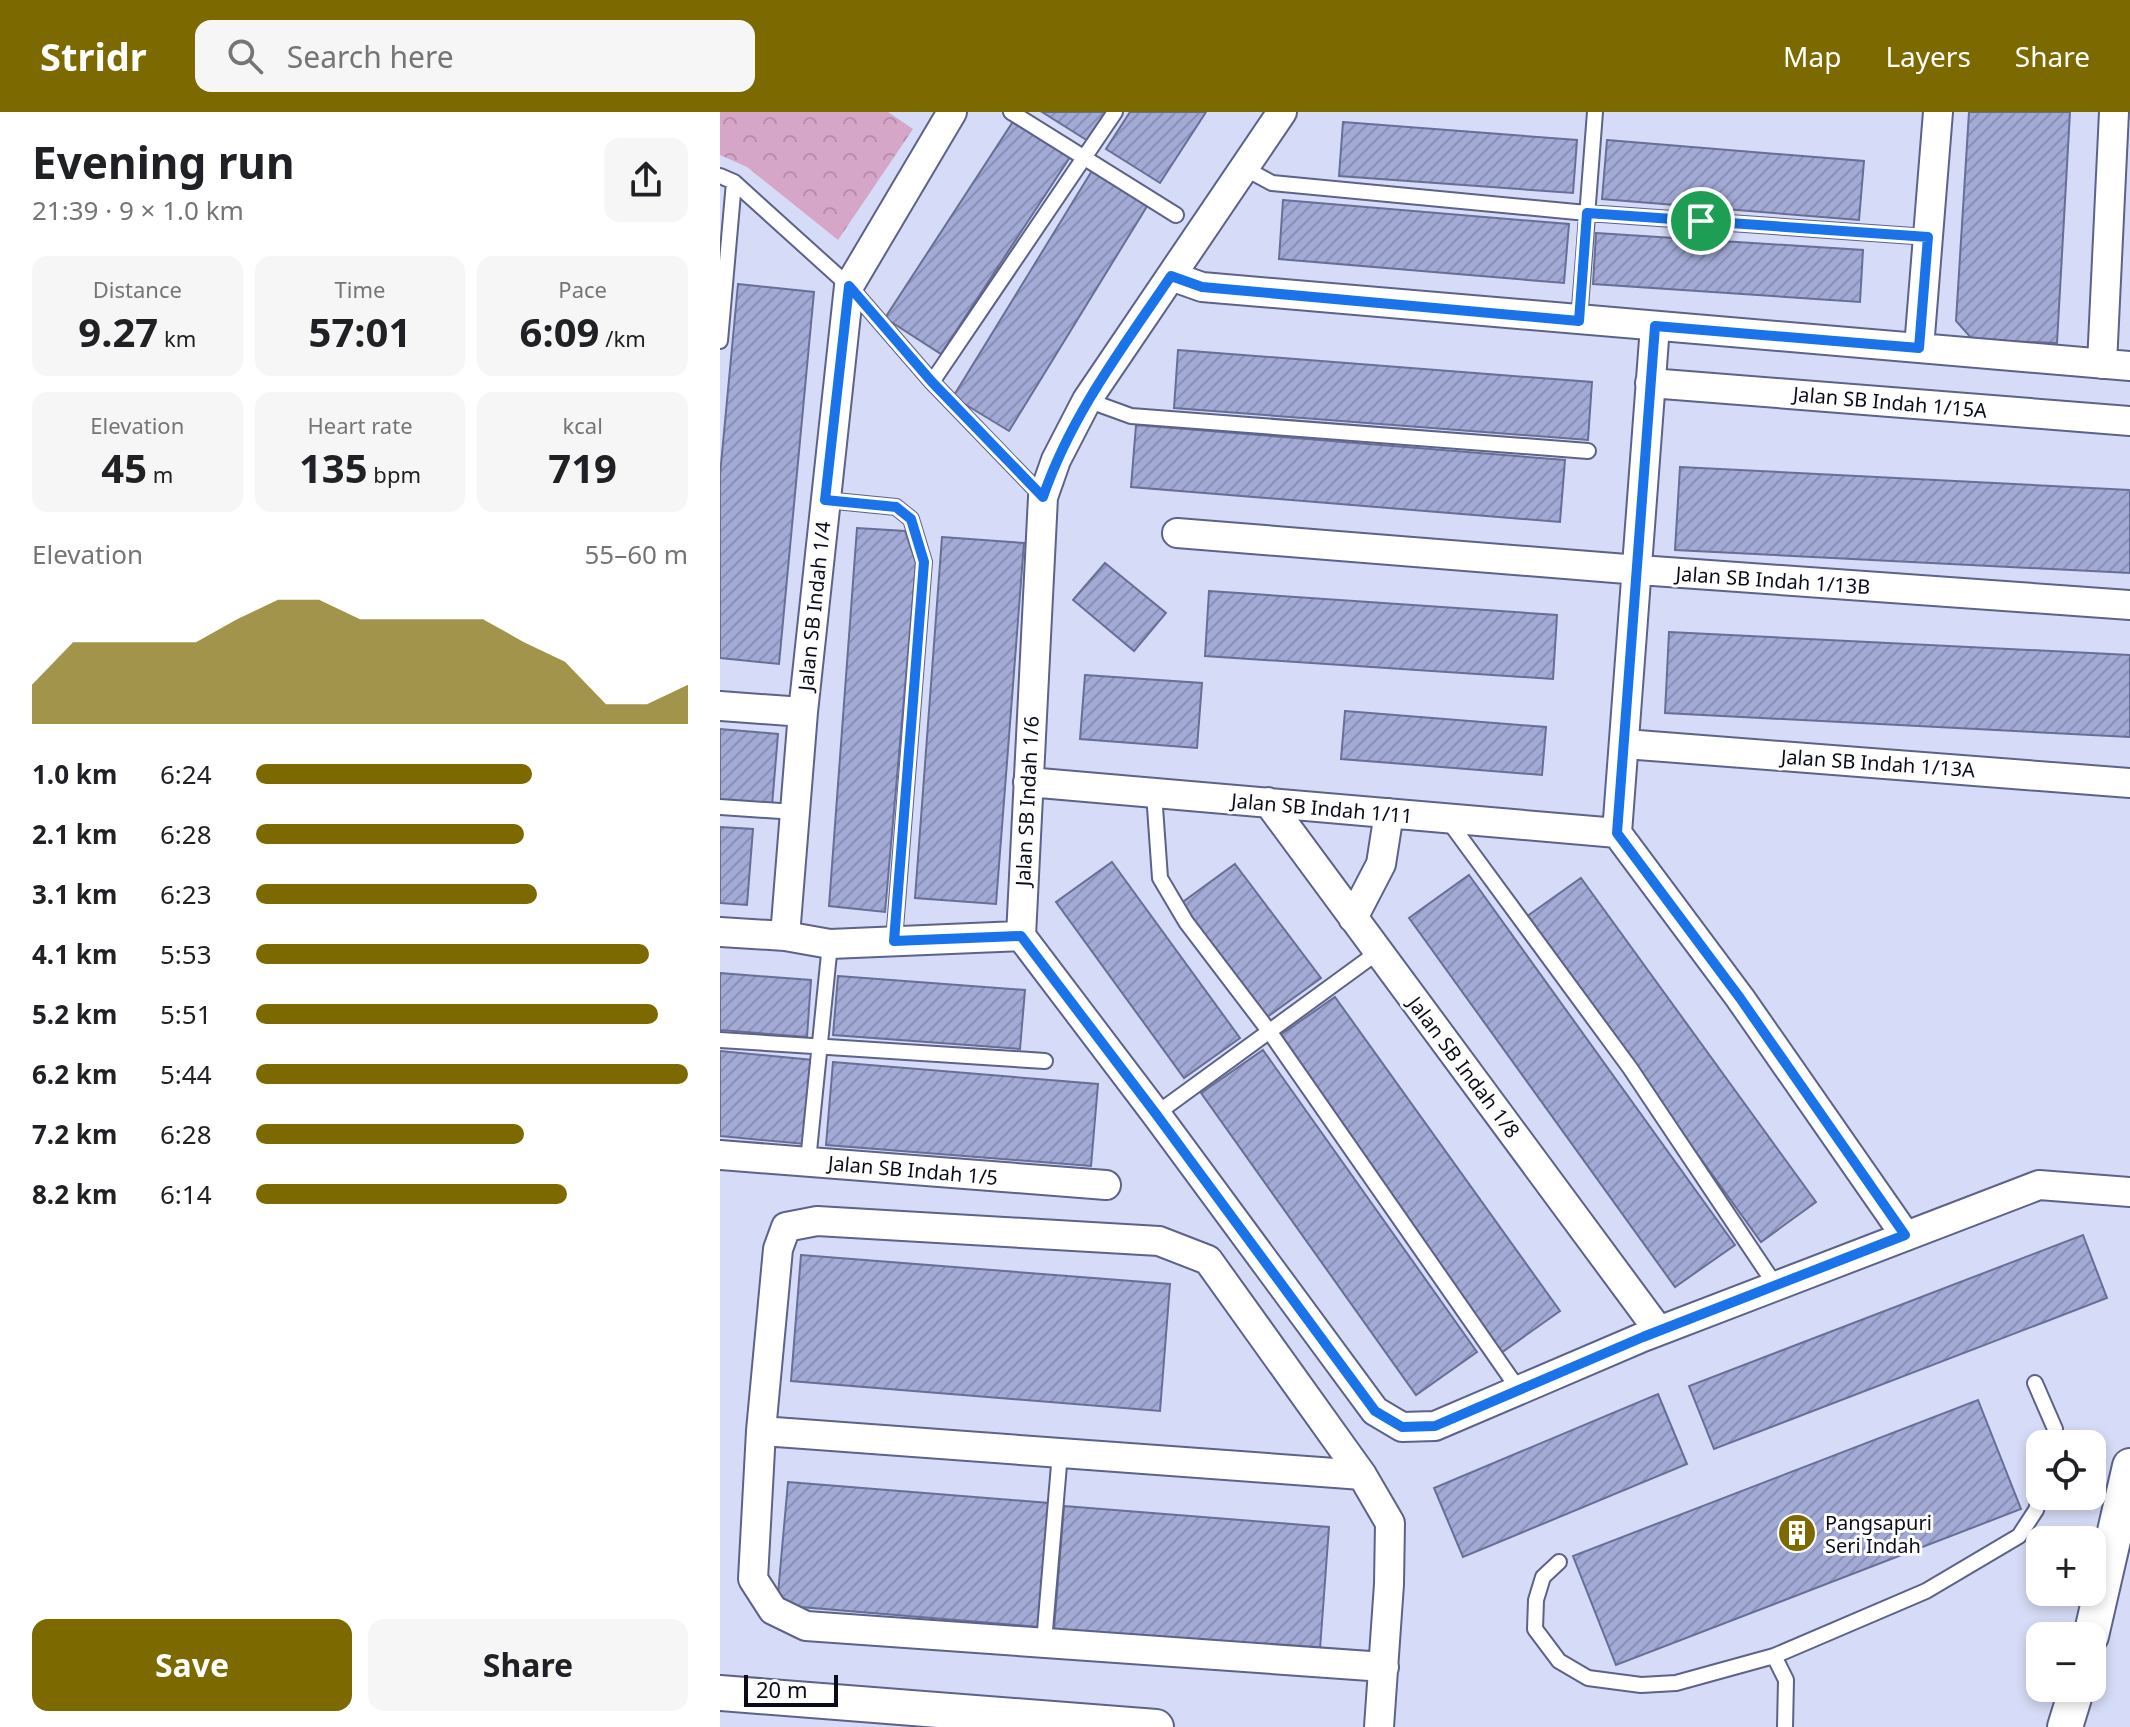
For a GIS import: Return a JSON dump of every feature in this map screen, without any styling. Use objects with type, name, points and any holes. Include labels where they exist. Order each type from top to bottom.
[{"type":"street","name":"Jalan SB Indah 1/4","points":[[785,936],[803,712],[849,286],[952,112]]},
{"type":"street","name":"Jalan SB Indah 1/6","points":[[1021,936],[1043,497],[1056,460],[1087,400],[1282,112]]},
{"type":"street","points":[[1919,348],[1938,112]]},
{"type":"street","points":[[2102,364],[2114,112]]},
{"type":"street","points":[[1171,276],[1202,287],[2130,366]]},
{"type":"street","points":[[1655,326],[1617,833],[1740,998],[1905,1235]]},
{"type":"street","name":"Jalan SB Indah 1/15A","points":[[1650,383],[2130,421]]},
{"type":"street","name":"Jalan SB Indah 1/13B","points":[[1177,533],[2130,605]]},
{"type":"street","points":[[720,706],[803,712]]},
{"type":"street","name":"Jalan SB Indah 1/13A","points":[[1625,744],[2130,783]]},
{"type":"street","name":"Jalan SB Indah 1/11","points":[[1028,782],[1617,833]]},
{"type":"street","name":"Jalan SB Indah 1/8","points":[[1268,802],[1659,1331]]},
{"type":"street","points":[[1353,918],[1381,864],[1389,813]]},
{"type":"street","points":[[720,932],[785,936],[830,944],[1021,936],[1375,1411],[1402,1427],[1435,1426],[1659,1331],[2039,1185],[2130,1192]]},
{"type":"street","name":"Jalan SB Indah 1/5","points":[[720,1155],[1106,1185]]},
{"type":"street","points":[[1379,1727],[1384,1667],[1390,1523],[1362,1475],[1208,1260],[1159,1241],[817,1221],[786,1227],[778,1249],[761,1431],[753,1579],[773,1610],[806,1626],[1384,1667]]},
{"type":"street","points":[[761,1431],[1362,1475]]},
{"type":"street","points":[[2094,1622],[2130,1466]]},
{"type":"street","points":[[720,1693],[1156,1727]]},
{"type":"street","points":[[2065,1727],[2073,1702]]},
{"type":"lane","points":[[1011,112],[1176,215]]},
{"type":"lane","points":[[932,382],[1115,112]]},
{"type":"lane","points":[[1579,321],[1595,112]]},
{"type":"lane","points":[[1246,169],[1272,183],[1587,213],[1928,237]]},
{"type":"lane","points":[[727,179],[849,286],[932,382],[1043,497]]},
{"type":"lane","points":[[720,341],[727,179]]},
{"type":"lane","points":[[1087,400],[1131,416],[1588,451]]},
{"type":"lane","points":[[825,500],[896,507],[911,519],[924,562],[894,941]]},
{"type":"lane","points":[[1154,793],[1160,878],[1186,922],[1269,1031],[1519,1390]]},
{"type":"lane","points":[[720,807],[795,812]]},
{"type":"lane","points":[[1447,818],[1630,1068],[1776,1286]]},
{"type":"lane","points":[[808,1161],[830,944]]},
{"type":"lane","points":[[1156,1114],[1378,952]]},
{"type":"lane","points":[[720,1040],[1045,1061]]},
{"type":"lane","points":[[2035,1383],[2055,1430]]},
{"type":"lane","points":[[1044,1642],[1060,1453]]},
{"type":"lane","points":[[1559,1562],[1543,1577],[1536,1600],[1535,1629],[1559,1661],[1588,1678],[1641,1685],[1676,1683],[1774,1656],[1926,1591],[2019,1536],[2036,1510]]},
{"type":"lane","points":[[1774,1656],[1786,1680],[1785,1727]]},
{"type":"green space","points":[[720,112],[888,112],[913,129],[838,240],[747,167],[720,155]]},
{"type":"building","points":[[1042,112],[1107,112],[1088,141]]},
{"type":"building","points":[[1130,112],[1206,112],[1160,183],[1106,149]]},
{"type":"building","points":[[1969,112],[2070,112],[2057,343],[1973,340],[1956,321]]},
{"type":"building","points":[[1016,117],[1072,154],[941,354],[885,318]]},
{"type":"building","points":[[1343,122],[1577,140],[1573,193],[1339,176]]},
{"type":"building","points":[[1607,140],[1864,161],[1859,220],[1602,199]]},
{"type":"building","points":[[1093,169],[1149,203],[1009,431],[953,397]]},
{"type":"building","points":[[1283,200],[1569,224],[1564,283],[1279,259]]},
{"type":"building","points":[[1596,233],[1863,250],[1860,302],[1593,284]]},
{"type":"building","points":[[738,284],[814,292],[779,664],[720,658],[720,475]]},
{"type":"building","points":[[1178,350],[1592,382],[1588,440],[1174,408]]},
{"type":"building","points":[[1136,425],[1565,460],[1560,522],[1131,487]]},
{"type":"building","points":[[1680,467],[2130,490],[2130,573],[1675,550]]},
{"type":"building","points":[[857,528],[905,531],[916,563],[885,912],[829,906]]},
{"type":"building","points":[[942,537],[1024,543],[996,904],[915,898]]},
{"type":"building","points":[[1105,563],[1166,613],[1134,651],[1073,600]]},
{"type":"building","points":[[1209,591],[1557,615],[1553,679],[1205,656]]},
{"type":"building","points":[[1669,632],[2130,655],[2130,737],[1665,713]]},
{"type":"building","points":[[1085,675],[1202,683],[1197,748],[1080,739]]},
{"type":"building","points":[[1345,711],[1546,727],[1542,775],[1341,759]]},
{"type":"building","points":[[720,729],[778,734],[772,806],[720,802]]},
{"type":"building","points":[[720,827],[753,829],[747,905],[720,903]]},
{"type":"building","points":[[1112,862],[1240,1038],[1184,1078],[1056,902]]},
{"type":"building","points":[[1235,864],[1321,978],[1266,1018],[1180,904]]},
{"type":"building","points":[[1469,875],[1735,1245],[1675,1287],[1409,918]]},
{"type":"building","points":[[1581,878],[1816,1202],[1761,1242],[1526,917]]},
{"type":"building","points":[[720,973],[811,980],[807,1037],[720,1030]]},
{"type":"building","points":[[838,976],[1025,990],[1020,1049],[833,1035]]},
{"type":"building","points":[[1335,997],[1560,1311],[1501,1353],[1276,1038]]},
{"type":"building","points":[[1263,1050],[1477,1352],[1416,1395],[1201,1093]]},
{"type":"building","points":[[720,1051],[813,1060],[805,1144],[720,1136]]},
{"type":"building","points":[[833,1062],[1098,1084],[1091,1166],[826,1145]]},
{"type":"building","points":[[2083,1235],[2107,1298],[1714,1449],[1689,1386]]},
{"type":"building","points":[[801,1255],[1170,1284],[1160,1411],[791,1381]]},
{"type":"building","points":[[1658,1394],[1687,1464],[1463,1557],[1434,1488]]},
{"type":"building","name":"Pangsapuri Seri Indah","points":[[1978,1400],[2021,1509],[1616,1665],[1573,1556]]},
{"type":"building","points":[[788,1482],[1049,1503],[1039,1627],[777,1605]]},
{"type":"building","points":[[1064,1506],[1329,1527],[1320,1649],[1054,1629]]},
{"type":"place","name":"Pangsapuri Seri Indah","points":[[1797,1533]]},
{"type":"route","points":[[1587,213],[1701,221],[1928,237],[1919,348],[1655,326],[1617,833],[1740,998],[1905,1235],[1643,1337],[1435,1426],[1402,1427],[1375,1411],[1021,936],[894,941],[924,562],[911,519],[896,507],[825,500],[849,286],[932,382],[1043,497],[1056,460],[1087,400],[1171,276],[1202,287],[1579,321],[1587,213]]}]
